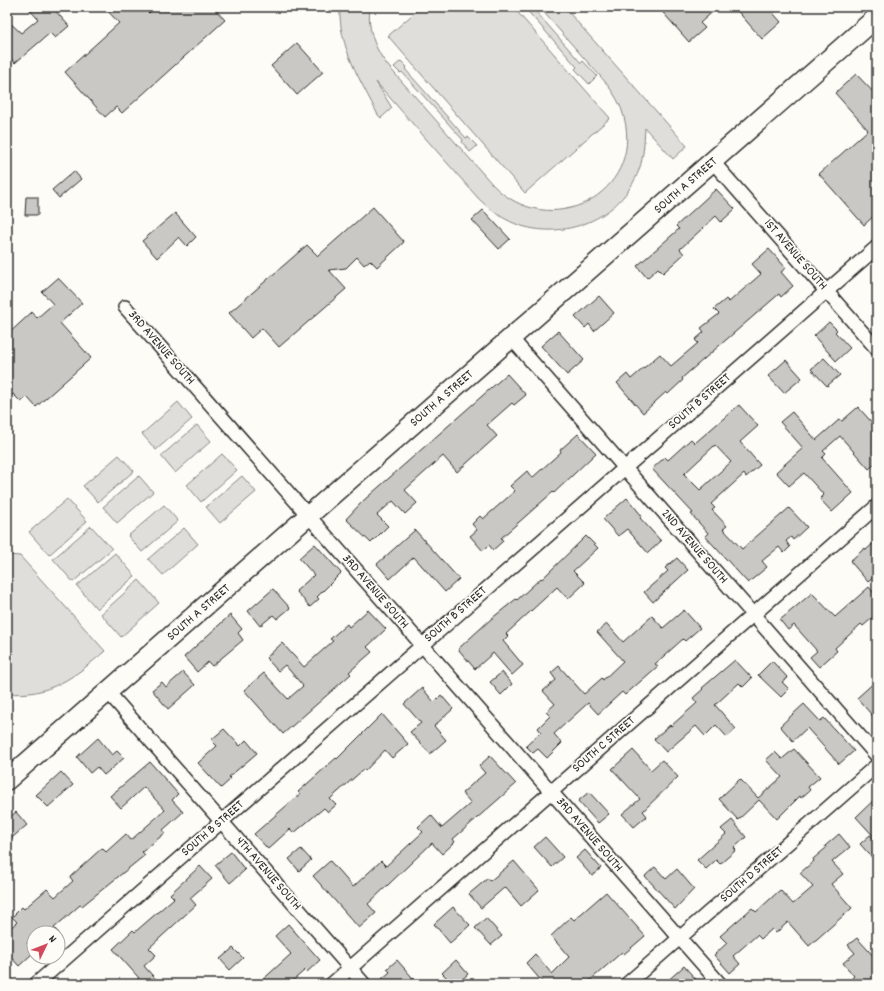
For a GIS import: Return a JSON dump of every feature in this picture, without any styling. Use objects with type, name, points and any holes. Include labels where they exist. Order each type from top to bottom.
[{"type":"street","name":"SOUTH A STREET","points":[[7,780],[877,18]]},
{"type":"street","name":"1ST AVENUE SOUTH","points":[[713,162],[877,348]]},
{"type":"street","name":"SOUTH B STREET","points":[[36,984],[877,247]]},
{"type":"street","name":"3RD AVENUE SOUTH","points":[[125,307],[720,984]]},
{"type":"street","name":"2ND AVENUE SOUTH","points":[[512,339],[877,756]]},
{"type":"street","name":"SOUTH C STREET","points":[[332,984],[877,506]]},
{"type":"street","name":"4TH AVENUE SOUTH","points":[[108,692],[364,984]]},
{"type":"street","name":"SOUTH D STREET","points":[[628,984],[877,766]]},
{"type":"shaded area","points":[[340,7],[370,7],[369,15],[373,39],[380,54],[389,67],[493,185],[516,202],[540,210],[565,209],[587,202],[606,188],[620,168],[626,144],[624,117],[613,92],[539,7],[564,7],[687,146],[673,159],[645,128],[643,154],[639,170],[630,187],[619,202],[605,213],[588,222],[571,228],[553,230],[534,229],[516,224],[496,213],[478,198],[376,82],[392,108],[381,118],[378,115],[358,76],[347,49],[340,21]]},
{"type":"shaded area","points":[[421,7],[513,7],[610,118],[525,193],[388,36]]},
{"type":"shaded area","points":[[524,7],[532,7],[581,63],[583,61],[597,76],[589,84],[575,69],[577,67]]},
{"type":"shaded area","points":[[401,61],[407,67],[405,69],[466,138],[468,137],[477,146],[470,152],[462,142],[463,140],[402,72],[400,73],[394,67]]},
{"type":"shaded area","points":[[178,402],[192,419],[156,450],[142,434]]},
{"type":"shaded area","points":[[197,425],[211,441],[175,473],[161,456]]},
{"type":"shaded area","points":[[222,454],[237,470],[201,502],[187,485]]},
{"type":"shaded area","points":[[119,455],[134,471],[98,502],[83,486]]},
{"type":"shaded area","points":[[139,476],[153,492],[117,523],[103,507]]},
{"type":"shaded area","points":[[242,476],[256,492],[220,523],[206,507]]},
{"type":"shaded area","points":[[67,499],[87,521],[49,555],[29,532]]},
{"type":"shaded area","points":[[164,505],[178,521],[142,552],[128,536]]},
{"type":"shaded area","points":[[91,526],[112,549],[73,582],[53,559]]},
{"type":"shaded area","points":[[184,528],[198,544],[163,575],[148,559]]},
{"type":"shaded area","points":[[115,553],[135,576],[97,609],[77,586]]},
{"type":"shaded area","points":[[7,555],[20,556],[105,651],[72,677],[36,692],[22,694],[7,693]]},
{"type":"shaded area","points":[[139,580],[159,603],[121,637],[101,614]]},
{"type":"building","points":[[27,7],[52,7],[69,26],[55,38],[50,33],[15,63],[7,54],[7,20],[21,33],[38,19]]},
{"type":"building","points":[[104,7],[143,7],[149,13],[155,7],[213,7],[225,20],[122,113],[116,107],[105,117],[65,72],[119,23]]},
{"type":"building","points":[[658,7],[718,7],[700,23],[705,28],[689,42]]},
{"type":"building","points":[[734,7],[780,7],[773,13],[781,22],[762,39]]},
{"type":"building","points":[[297,43],[323,72],[297,95],[271,66]]},
{"type":"building","points":[[856,74],[877,96],[877,213],[864,225],[819,174],[868,130],[835,93]]},
{"type":"building","points":[[74,171],[81,179],[59,198],[52,190]]},
{"type":"building","points":[[716,189],[735,209],[721,222],[716,216],[680,249],[684,254],[663,273],[658,268],[647,278],[637,266],[679,229],[676,226]]},
{"type":"building","points":[[26,197],[38,197],[38,215],[25,215]]},
{"type":"building","points":[[373,207],[404,242],[377,267],[370,260],[364,265],[357,257],[346,268],[329,270],[346,289],[279,347],[262,328],[251,338],[229,313],[307,245],[318,256]]},
{"type":"building","points":[[483,210],[510,239],[499,249],[472,220]]},
{"type":"building","points":[[175,213],[196,237],[187,246],[179,237],[157,258],[142,241]]},
{"type":"building","points":[[769,249],[786,268],[781,272],[793,286],[781,297],[779,294],[682,378],[683,380],[668,394],[666,392],[643,413],[617,383],[627,374],[631,379],[660,354],[671,366],[698,343],[695,340],[704,332],[701,328],[719,314],[714,309],[726,299],[729,302],[761,274],[752,264]]},
{"type":"building","points":[[58,278],[82,303],[60,323],[91,358],[36,407],[27,397],[21,402],[13,394],[7,399],[7,335],[32,312],[37,318],[53,304],[42,292]]},
{"type":"building","points":[[599,296],[614,313],[594,331],[589,324],[585,328],[575,317]]},
{"type":"building","points":[[829,322],[837,330],[835,332],[850,348],[836,361],[814,336]]},
{"type":"building","points":[[558,331],[584,360],[567,375],[541,346]]},
{"type":"building","points":[[824,358],[840,375],[827,386],[811,369]]},
{"type":"building","points":[[786,360],[802,378],[784,393],[768,376]]},
{"type":"building","points":[[507,374],[526,395],[514,405],[512,403],[487,425],[497,436],[457,472],[443,456],[405,490],[417,503],[405,514],[393,501],[377,515],[388,526],[371,543],[346,519],[363,501]]},
{"type":"building","points":[[739,405],[758,426],[740,442],[760,465],[746,477],[744,474],[711,504],[715,508],[712,510],[727,526],[723,529],[742,549],[789,508],[807,527],[793,540],[791,537],[786,541],[790,547],[784,553],[779,547],[762,561],[767,567],[748,583],[705,536],[708,533],[691,514],[693,513],[652,469],[665,457],[668,460],[691,439],[695,443]],"holes":[[[715,445],[731,462],[700,490],[684,474]]]},
{"type":"building","points":[[858,407],[877,428],[877,462],[869,469],[840,436],[823,451],[826,454],[822,458],[853,493],[832,512],[820,499],[824,495],[804,473],[789,486],[776,472],[803,448],[780,422],[792,412],[816,440],[840,419],[842,421]]},
{"type":"building","points":[[578,434],[596,453],[554,493],[553,492],[501,538],[503,541],[493,550],[489,545],[483,551],[470,536],[477,530],[472,524],[480,516],[483,519],[515,491],[510,486],[527,471],[532,478],[561,452],[560,450]]},
{"type":"building","points":[[627,498],[642,516],[640,518],[661,541],[648,553],[627,529],[618,536],[603,519]]},
{"type":"building","points":[[415,530],[459,579],[445,592],[414,557],[390,579],[377,564]]},
{"type":"building","points":[[586,536],[598,548],[573,571],[585,583],[568,599],[557,587],[506,634],[508,636],[503,641],[523,665],[512,675],[493,653],[475,669],[458,649],[491,619],[516,599],[517,600],[541,578],[542,579]]},
{"type":"building","points":[[877,540],[877,574],[868,582],[850,561]]},
{"type":"building","points":[[315,544],[341,573],[317,597],[319,599],[310,607],[296,591],[314,575],[299,558]]},
{"type":"building","points":[[677,558],[688,570],[653,602],[644,592],[668,571],[665,568]]},
{"type":"building","points":[[869,587],[877,597],[877,614],[863,626],[861,624],[835,648],[837,651],[819,667],[810,657],[817,651],[794,625],[788,630],[780,620],[812,593],[835,617]]},
{"type":"building","points":[[273,589],[290,608],[277,619],[273,615],[260,626],[248,611]]},
{"type":"building","points":[[368,610],[386,629],[367,647],[372,652],[349,672],[351,674],[283,734],[244,690],[264,673],[288,699],[303,686],[285,665],[278,671],[266,658],[282,643],[304,667],[333,641],[330,639],[347,624],[349,627]]},
{"type":"building","points":[[684,610],[700,628],[685,641],[683,639],[655,664],[658,666],[625,695],[622,692],[598,714],[588,703],[554,734],[562,743],[547,758],[538,749],[533,753],[526,746],[541,732],[538,728],[550,716],[546,712],[555,704],[543,691],[556,680],[551,673],[559,666],[584,694],[602,678],[603,680],[623,661],[597,632],[607,624],[623,642],[652,616],[663,628]]},
{"type":"building","points":[[230,615],[242,629],[238,633],[243,640],[212,666],[208,662],[197,672],[184,657]]},
{"type":"building","points":[[735,660],[752,678],[743,687],[739,683],[715,705],[736,729],[727,737],[716,725],[705,736],[696,726],[666,752],[654,739],[697,703],[693,698],[703,689],[702,688]]},
{"type":"building","points":[[772,661],[788,678],[782,682],[789,689],[781,697],[758,675]]},
{"type":"building","points":[[183,672],[195,685],[168,709],[152,690],[162,682],[166,687]]},
{"type":"building","points":[[502,672],[512,684],[501,695],[490,682]]},
{"type":"building","points":[[877,680],[877,721],[857,698]]},
{"type":"building","points":[[422,688],[434,702],[441,695],[453,709],[434,726],[446,740],[430,754],[410,732],[421,723],[404,704]]},
{"type":"building","points":[[804,704],[820,721],[824,718],[854,751],[839,764],[807,728],[793,741],[780,726]]},
{"type":"building","points":[[382,714],[408,744],[392,758],[385,750],[365,771],[364,769],[330,799],[336,805],[328,812],[324,808],[294,833],[290,829],[268,849],[254,834],[300,794],[298,792],[336,758],[337,759]]},
{"type":"building","points":[[224,729],[240,746],[246,740],[257,753],[229,777],[231,779],[221,788],[198,763],[217,746],[211,740]]},
{"type":"building","points":[[98,738],[112,755],[117,751],[124,758],[104,775],[97,767],[90,773],[77,757]]},
{"type":"building","points":[[794,749],[820,777],[808,787],[810,790],[801,798],[800,796],[777,819],[759,800],[738,820],[719,799],[740,779],[758,798],[782,777],[766,760],[775,752],[782,759]]},
{"type":"building","points":[[633,750],[651,770],[662,760],[678,777],[643,811],[647,816],[634,827],[622,814],[640,799],[612,769]]},
{"type":"building","points":[[490,756],[516,784],[453,839],[455,842],[442,854],[432,843],[368,904],[376,913],[359,928],[313,876],[330,861],[353,887],[381,861],[386,866],[423,832],[418,827],[431,815],[442,828],[471,803],[462,793],[485,773],[479,766]]},
{"type":"building","points":[[150,762],[178,794],[172,800],[183,812],[163,830],[165,833],[142,852],[145,855],[82,906],[80,905],[57,925],[26,925],[26,959],[19,966],[7,953],[7,931],[17,922],[12,917],[22,907],[24,909],[47,889],[55,897],[73,881],[70,877],[102,848],[106,852],[126,834],[131,840],[165,810],[144,787],[121,808],[110,796]]},
{"type":"building","points":[[61,772],[73,785],[48,807],[36,795]]},
{"type":"building","points":[[589,792],[609,814],[598,823],[578,801]]},
{"type":"building","points":[[877,797],[877,840],[856,817]]},
{"type":"building","points":[[16,812],[27,825],[7,842],[7,820]]},
{"type":"building","points":[[732,820],[746,837],[734,848],[736,850],[720,864],[716,860],[706,869],[697,860],[726,834],[721,829]]},
{"type":"building","points":[[839,834],[850,847],[832,862],[843,874],[831,884],[852,908],[809,946],[788,922],[776,933],[772,929],[761,939],[757,935],[733,956],[740,964],[730,973],[714,955],[727,943],[720,936],[752,908],[756,912],[780,890],[793,904],[813,887],[800,873],[814,861],[813,859],[826,848],[825,846]]},
{"type":"building","points":[[870,835],[877,842],[877,863],[860,844]]},
{"type":"building","points":[[545,837],[563,857],[552,867],[534,847]]},
{"type":"building","points":[[301,849],[311,860],[299,871],[289,859]]},
{"type":"building","points":[[585,850],[601,868],[592,876],[576,858]]},
{"type":"building","points":[[231,852],[245,870],[230,883],[215,865]]},
{"type":"building","points":[[514,861],[539,890],[521,906],[505,887],[481,908],[469,894],[488,878],[490,881]]},
{"type":"building","points":[[200,866],[212,879],[190,898],[196,905],[149,948],[156,955],[144,966],[160,984],[132,984],[139,978],[113,949],[133,930],[135,932],[174,898],[170,894]]},
{"type":"building","points":[[655,867],[666,879],[677,869],[694,889],[675,909],[645,876]]},
{"type":"building","points":[[606,892],[645,936],[624,954],[622,952],[586,984],[542,984],[543,983],[526,963],[535,954],[552,974],[569,957],[551,936],[571,917],[574,920]]},
{"type":"building","points":[[453,907],[470,925],[450,943],[434,924]]},
{"type":"building","points":[[486,918],[502,936],[491,945],[475,928]]},
{"type":"building","points":[[288,924],[320,960],[307,972],[305,970],[289,984],[258,984],[291,954],[275,936]]},
{"type":"building","points":[[857,938],[877,960],[877,984],[846,984],[854,976],[843,963],[855,953],[848,945]]},
{"type":"building","points":[[233,948],[243,958],[230,970],[220,959]]},
{"type":"building","points":[[397,960],[418,984],[376,984],[390,972],[387,969]]},
{"type":"building","points":[[456,960],[468,974],[457,984],[453,984],[442,973]]},
{"type":"building","points":[[684,966],[700,984],[664,984]]}]
